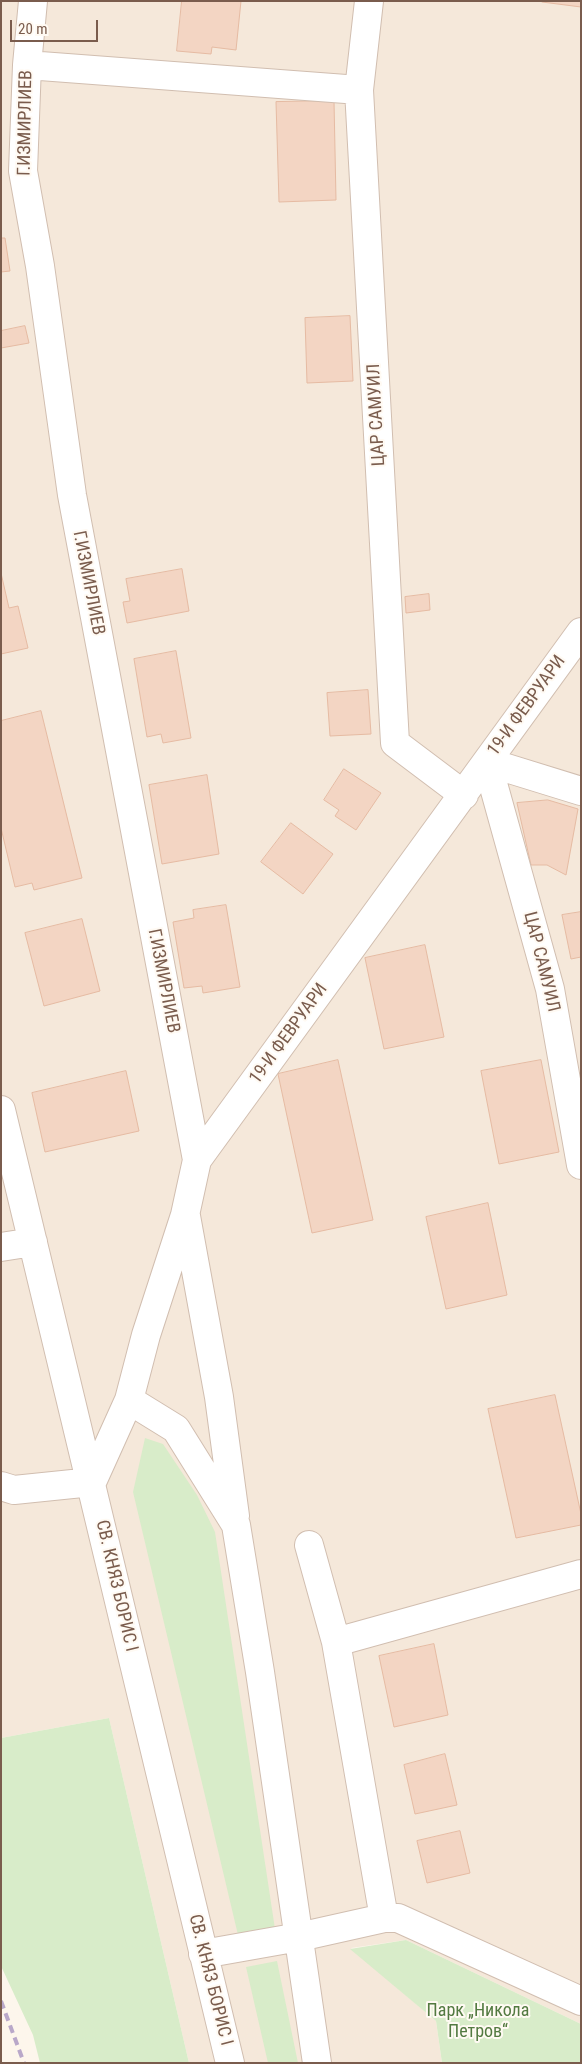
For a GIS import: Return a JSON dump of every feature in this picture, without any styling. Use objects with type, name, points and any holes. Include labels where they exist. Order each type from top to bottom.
[{"type":"street","name":"Г.ИЗМИРЛИЕВ","points":[[33,1],[27,65],[23,171],[40,266],[72,495],[198,1160]]},
{"type":"street","name":"ЦАР САМУИЛ","points":[[369,1],[359,90],[395,743],[464,795]]},
{"type":"street","points":[[27,65],[359,90]]},
{"type":"street","name":"19-И ФЕВРУАРИ","points":[[92,1482],[129,1400],[146,1335],[185,1215],[198,1160],[581,632]]},
{"type":"street","points":[[488,762],[581,791]]},
{"type":"street","name":"ЦАР САМУИЛ","points":[[488,762],[550,989],[581,1165]]},
{"type":"street","name":"СВ. КНЯЗ БОРИС I","points":[[1,1110],[92,1482],[230,2063]]},
{"type":"street","points":[[185,1215],[219,1397],[236,1525],[299,1938],[316,2063]]},
{"type":"street","points":[[1,1247],[33,1242]]},
{"type":"street","points":[[129,1400],[176,1429],[236,1525]]},
{"type":"street","points":[[1,1486],[14,1490],[92,1482]]},
{"type":"street","points":[[309,1545],[336,1642],[384,1918]]},
{"type":"street","points":[[336,1642],[581,1574]]},
{"type":"street","points":[[203,1954],[299,1938],[384,1918],[398,1918],[581,2001]]},
{"type":"shaded area","points":[[1,1],[581,1],[581,2024],[406,1940],[351,1948],[436,2021],[442,2063],[189,2063],[109,1718],[1,1738]]},
{"type":"green space","points":[[145,1438],[163,1444],[197,1495],[215,1532],[275,1929],[238,1935],[133,1492]]},
{"type":"green space","points":[[109,1718],[189,2063],[40,2063],[33,2035],[1,1966],[1,1738]]},
{"type":"green space","name":"Парк „Никола Петров“","points":[[406,1940],[581,2024],[581,2063],[442,2063],[436,2021],[350,1949]]},
{"type":"green space","points":[[277,1961],[298,2063],[268,2063],[246,1967]]},
{"type":"building","points":[[182,1],[241,1],[236,50],[212,47],[211,54],[177,51]]},
{"type":"building","points":[[581,1],[581,7],[542,2]]},
{"type":"building","points":[[334,101],[336,200],[279,202],[276,102]]},
{"type":"building","points":[[1,238],[5,238],[10,271],[1,272]]},
{"type":"building","points":[[350,316],[353,381],[307,383],[305,318]]},
{"type":"building","points":[[25,326],[29,343],[1,348],[1,331]]},
{"type":"building","points":[[182,569],[189,611],[127,623],[123,602],[130,601],[126,579]]},
{"type":"building","points":[[1,573],[9,608],[18,606],[28,648],[1,654]]},
{"type":"building","points":[[429,594],[430,610],[406,613],[405,597]]},
{"type":"building","points":[[176,651],[191,738],[163,743],[161,734],[147,737],[134,659]]},
{"type":"building","points":[[368,690],[371,734],[330,736],[327,693]]},
{"type":"building","points":[[41,711],[82,878],[34,890],[32,883],[15,887],[1,828],[1,721]]},
{"type":"building","points":[[344,769],[381,793],[356,830],[335,816],[339,810],[324,800]]},
{"type":"building","points":[[207,775],[219,854],[162,864],[149,785]]},
{"type":"building","points":[[548,800],[578,809],[566,875],[547,865],[531,865],[517,803]]},
{"type":"building","points":[[291,823],[333,854],[303,894],[261,862]]},
{"type":"building","points":[[226,905],[240,987],[203,993],[202,986],[184,988],[173,922],[194,918],[193,910]]},
{"type":"building","points":[[581,912],[581,957],[571,959],[562,915]]},
{"type":"building","points":[[82,919],[100,991],[44,1006],[25,933]]},
{"type":"building","points":[[425,945],[444,1037],[384,1049],[365,958]]},
{"type":"building","points":[[338,1060],[373,1220],[312,1233],[278,1074]]},
{"type":"building","points":[[541,1060],[559,1152],[499,1164],[481,1071]]},
{"type":"building","points":[[126,1071],[139,1131],[45,1152],[32,1093]]},
{"type":"building","points":[[488,1203],[507,1295],[446,1309],[426,1217]]},
{"type":"building","points":[[555,1395],[581,1514],[581,1525],[516,1538],[488,1409]]},
{"type":"building","points":[[434,1644],[448,1715],[394,1727],[379,1656]]},
{"type":"building","points":[[445,1754],[457,1805],[415,1814],[404,1765]]},
{"type":"building","points":[[460,1831],[470,1873],[427,1883],[417,1841]]},
{"type":"railway","points":[[1,2001],[24,2063]]}]
